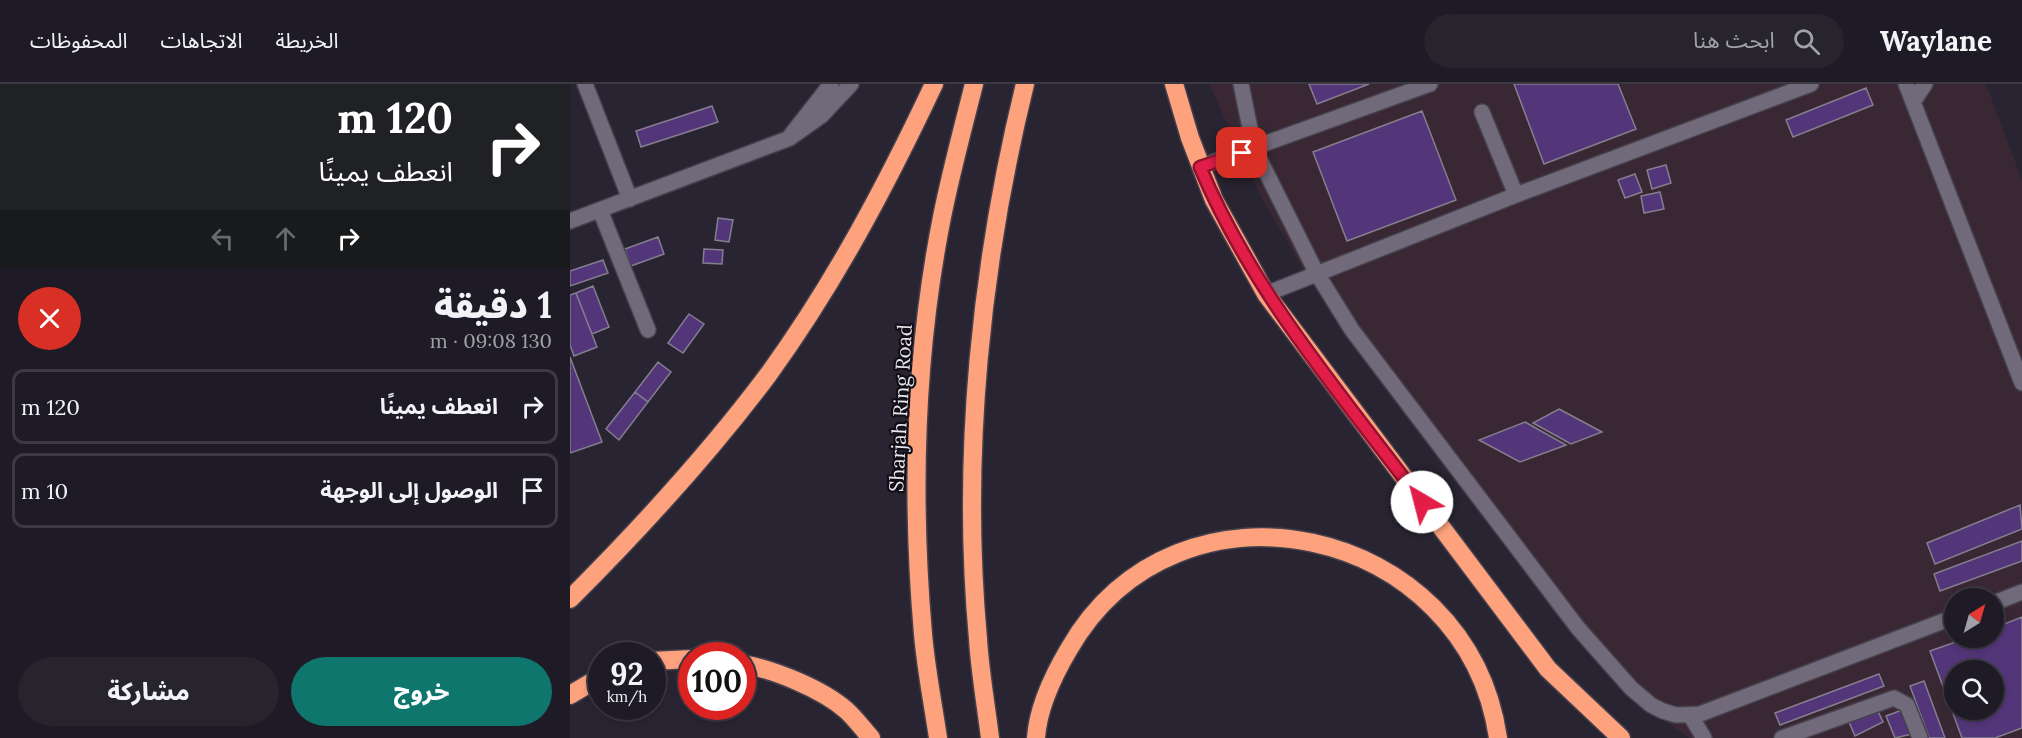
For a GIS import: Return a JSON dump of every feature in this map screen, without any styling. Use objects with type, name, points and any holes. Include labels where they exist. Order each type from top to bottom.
[{"type":"highway","points":[[570,599],[666,500],[768,374],[855,240],[902,152],[934,84]]},
{"type":"highway","name":"Sharjah Ring Road","points":[[938,738],[923,637],[918,567],[918,426],[923,356],[942,217],[974,84]]},
{"type":"highway","points":[[990,738],[978,639],[974,571],[975,434],[981,354],[993,252],[1014,131],[1025,84]]},
{"type":"highway","points":[[1174,84],[1200,167],[1230,232],[1266,294],[1548,669],[1621,738]]},
{"type":"highway","points":[[1036,738],[1052,678],[1079,632],[1115,593],[1154,565],[1206,543],[1263,536],[1317,542],[1370,561],[1410,586],[1441,615],[1465,647],[1485,686],[1498,738]]},
{"type":"highway","points":[[756,666],[810,688],[845,709],[871,738]]},
{"type":"highway","points":[[570,695],[588,684]]},
{"type":"street","points":[[585,84],[630,199]]},
{"type":"street","points":[[789,138],[831,84]]},
{"type":"street","points":[[570,221],[789,138],[816,120],[851,84]]},
{"type":"street","points":[[1240,84],[1254,148],[1316,272],[1352,330],[1578,628],[1640,697],[1664,711],[1690,716],[1710,711],[1944,621]]},
{"type":"street","points":[[1200,167],[1430,84]]},
{"type":"street","points":[[1266,294],[1316,272],[1811,84]]},
{"type":"street","points":[[1906,84],[2015,341],[2022,383]]},
{"type":"street","points":[[1913,102],[1925,84]]},
{"type":"street","points":[[1482,112],[1516,195]]},
{"type":"street","points":[[600,210],[648,330]]},
{"type":"street","points":[[2004,599],[2022,592]]},
{"type":"street","points":[[1782,738],[1803,734],[1894,698],[1908,705],[1920,738]]},
{"type":"street","points":[[1690,716],[1704,738]]},
{"type":"shaded area","points":[[1209,84],[1986,84],[2022,180],[2022,738],[1689,738],[1621,689],[1545,599],[1308,278],[1259,193]]},
{"type":"building","points":[[1309,84],[1369,84],[1317,104]]},
{"type":"building","points":[[1514,84],[1618,84],[1636,129],[1544,164]]},
{"type":"building","points":[[1866,88],[1873,105],[1793,137],[1786,120]]},
{"type":"building","points":[[712,106],[718,122],[641,147],[636,131]]},
{"type":"building","points":[[1422,111],[1456,200],[1347,241],[1313,152]]},
{"type":"building","points":[[1666,165],[1671,183],[1652,189],[1647,170]]},
{"type":"building","points":[[1635,174],[1642,192],[1625,198],[1618,180]]},
{"type":"building","points":[[1660,192],[1664,209],[1644,213],[1641,196]]},
{"type":"building","points":[[718,218],[733,220],[729,242],[715,240]]},
{"type":"building","points":[[658,237],[664,254],[631,266],[625,249]]},
{"type":"building","points":[[704,249],[723,250],[722,264],[703,263]]},
{"type":"building","points":[[603,260],[608,273],[570,286],[570,271]]},
{"type":"building","points":[[593,286],[609,327],[592,334],[576,293]]},
{"type":"building","points":[[576,293],[597,347],[574,356],[570,345],[570,295]]},
{"type":"building","points":[[689,314],[704,324],[683,353],[668,343]]},
{"type":"building","points":[[570,357],[602,442],[570,453]]},
{"type":"building","points":[[658,362],[671,372],[648,402],[635,392]]},
{"type":"building","points":[[635,392],[648,402],[619,440],[606,429]]},
{"type":"building","points":[[1559,409],[1602,432],[1571,444],[1533,423]]},
{"type":"building","points":[[1525,422],[1566,445],[1520,462],[1479,440]]},
{"type":"building","points":[[2020,505],[2022,529],[1935,564],[1927,543]]},
{"type":"building","points":[[2022,541],[2022,561],[1940,591],[1934,574]]},
{"type":"building","points":[[2022,617],[2022,728],[1995,738],[1962,738],[1955,720],[2004,720],[2004,660],[1944,660],[1944,689],[1930,651],[1944,646],[1944,648],[2004,648],[2004,624]]},
{"type":"building","points":[[1879,674],[1884,686],[1780,725],[1775,713]]},
{"type":"building","points":[[1924,681],[1945,738],[1929,738],[1910,686]]},
{"type":"building","points":[[1877,709],[1883,722],[1855,736],[1849,722]]},
{"type":"building","points":[[1902,710],[1912,734],[1895,738],[1886,716]]},
{"type":"route","points":[[1242,153],[1200,167],[1230,232],[1266,294],[1422,502]]}]
